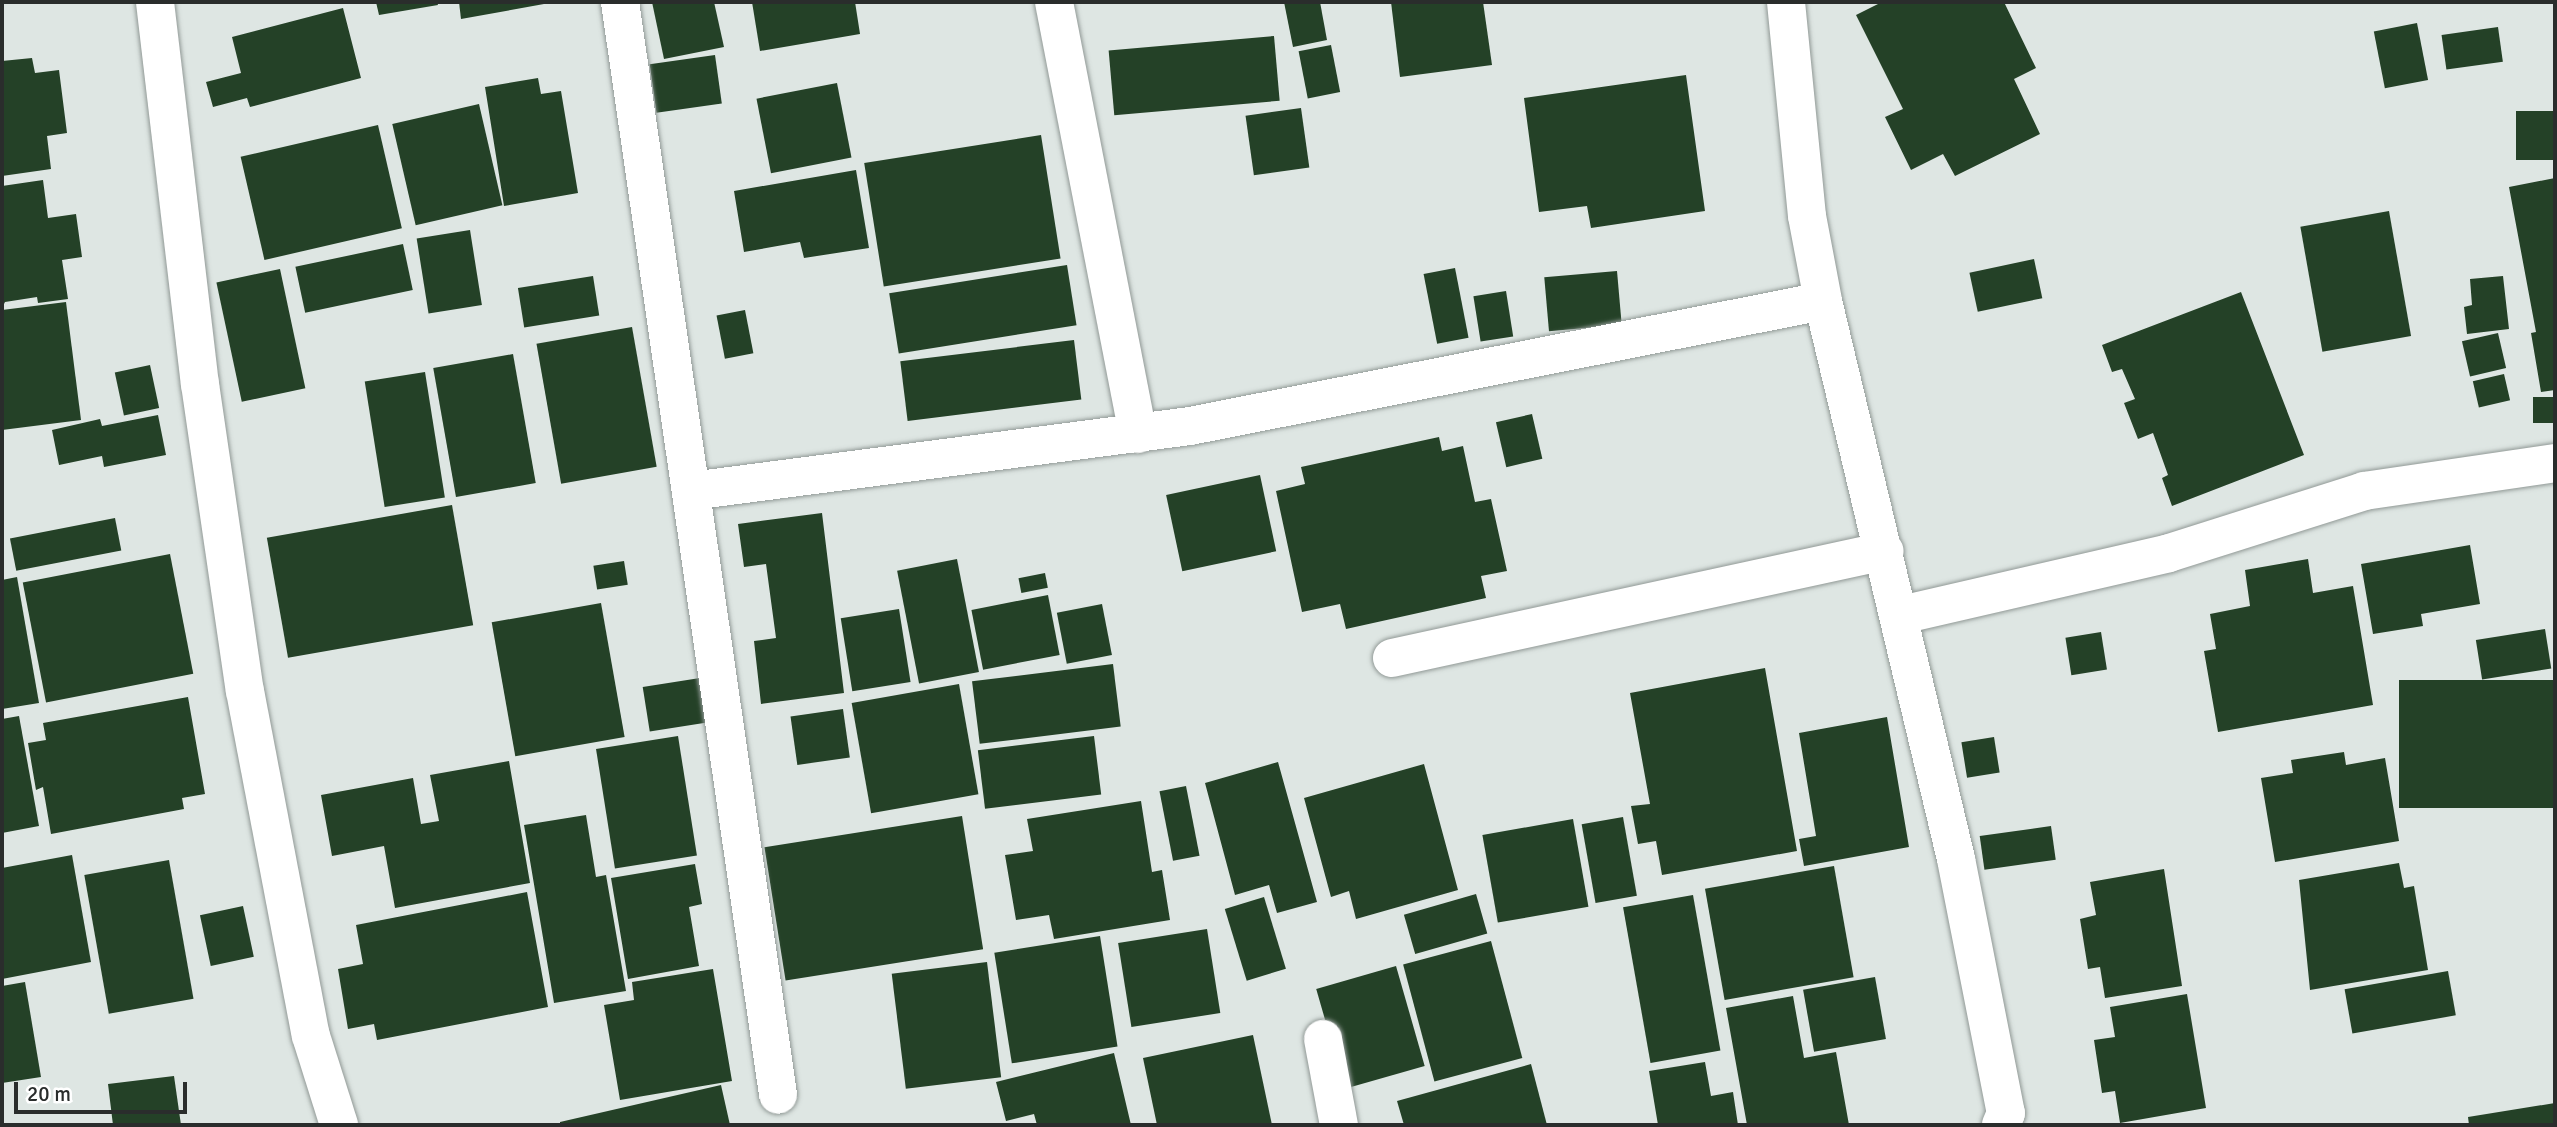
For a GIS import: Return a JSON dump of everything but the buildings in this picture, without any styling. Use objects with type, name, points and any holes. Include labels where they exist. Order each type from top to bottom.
[{"type":"street","points":[[155,2],[200,384],[245,691],[311,1037],[339,1125]]},
{"type":"street","points":[[620,2],[778,1095]]},
{"type":"street","points":[[1054,2],[1138,434]]},
{"type":"street","points":[[1786,2],[1807,216],[1823,301],[1901,615],[2006,1112],[2001,1125]]},
{"type":"street","points":[[691,491],[1138,434],[1823,301]]},
{"type":"street","points":[[1901,615],[2169,553],[2364,491],[2555,463]]},
{"type":"street","points":[[1392,658],[1885,551]]},
{"type":"street","points":[[1323,1040],[1339,1125]]}]
